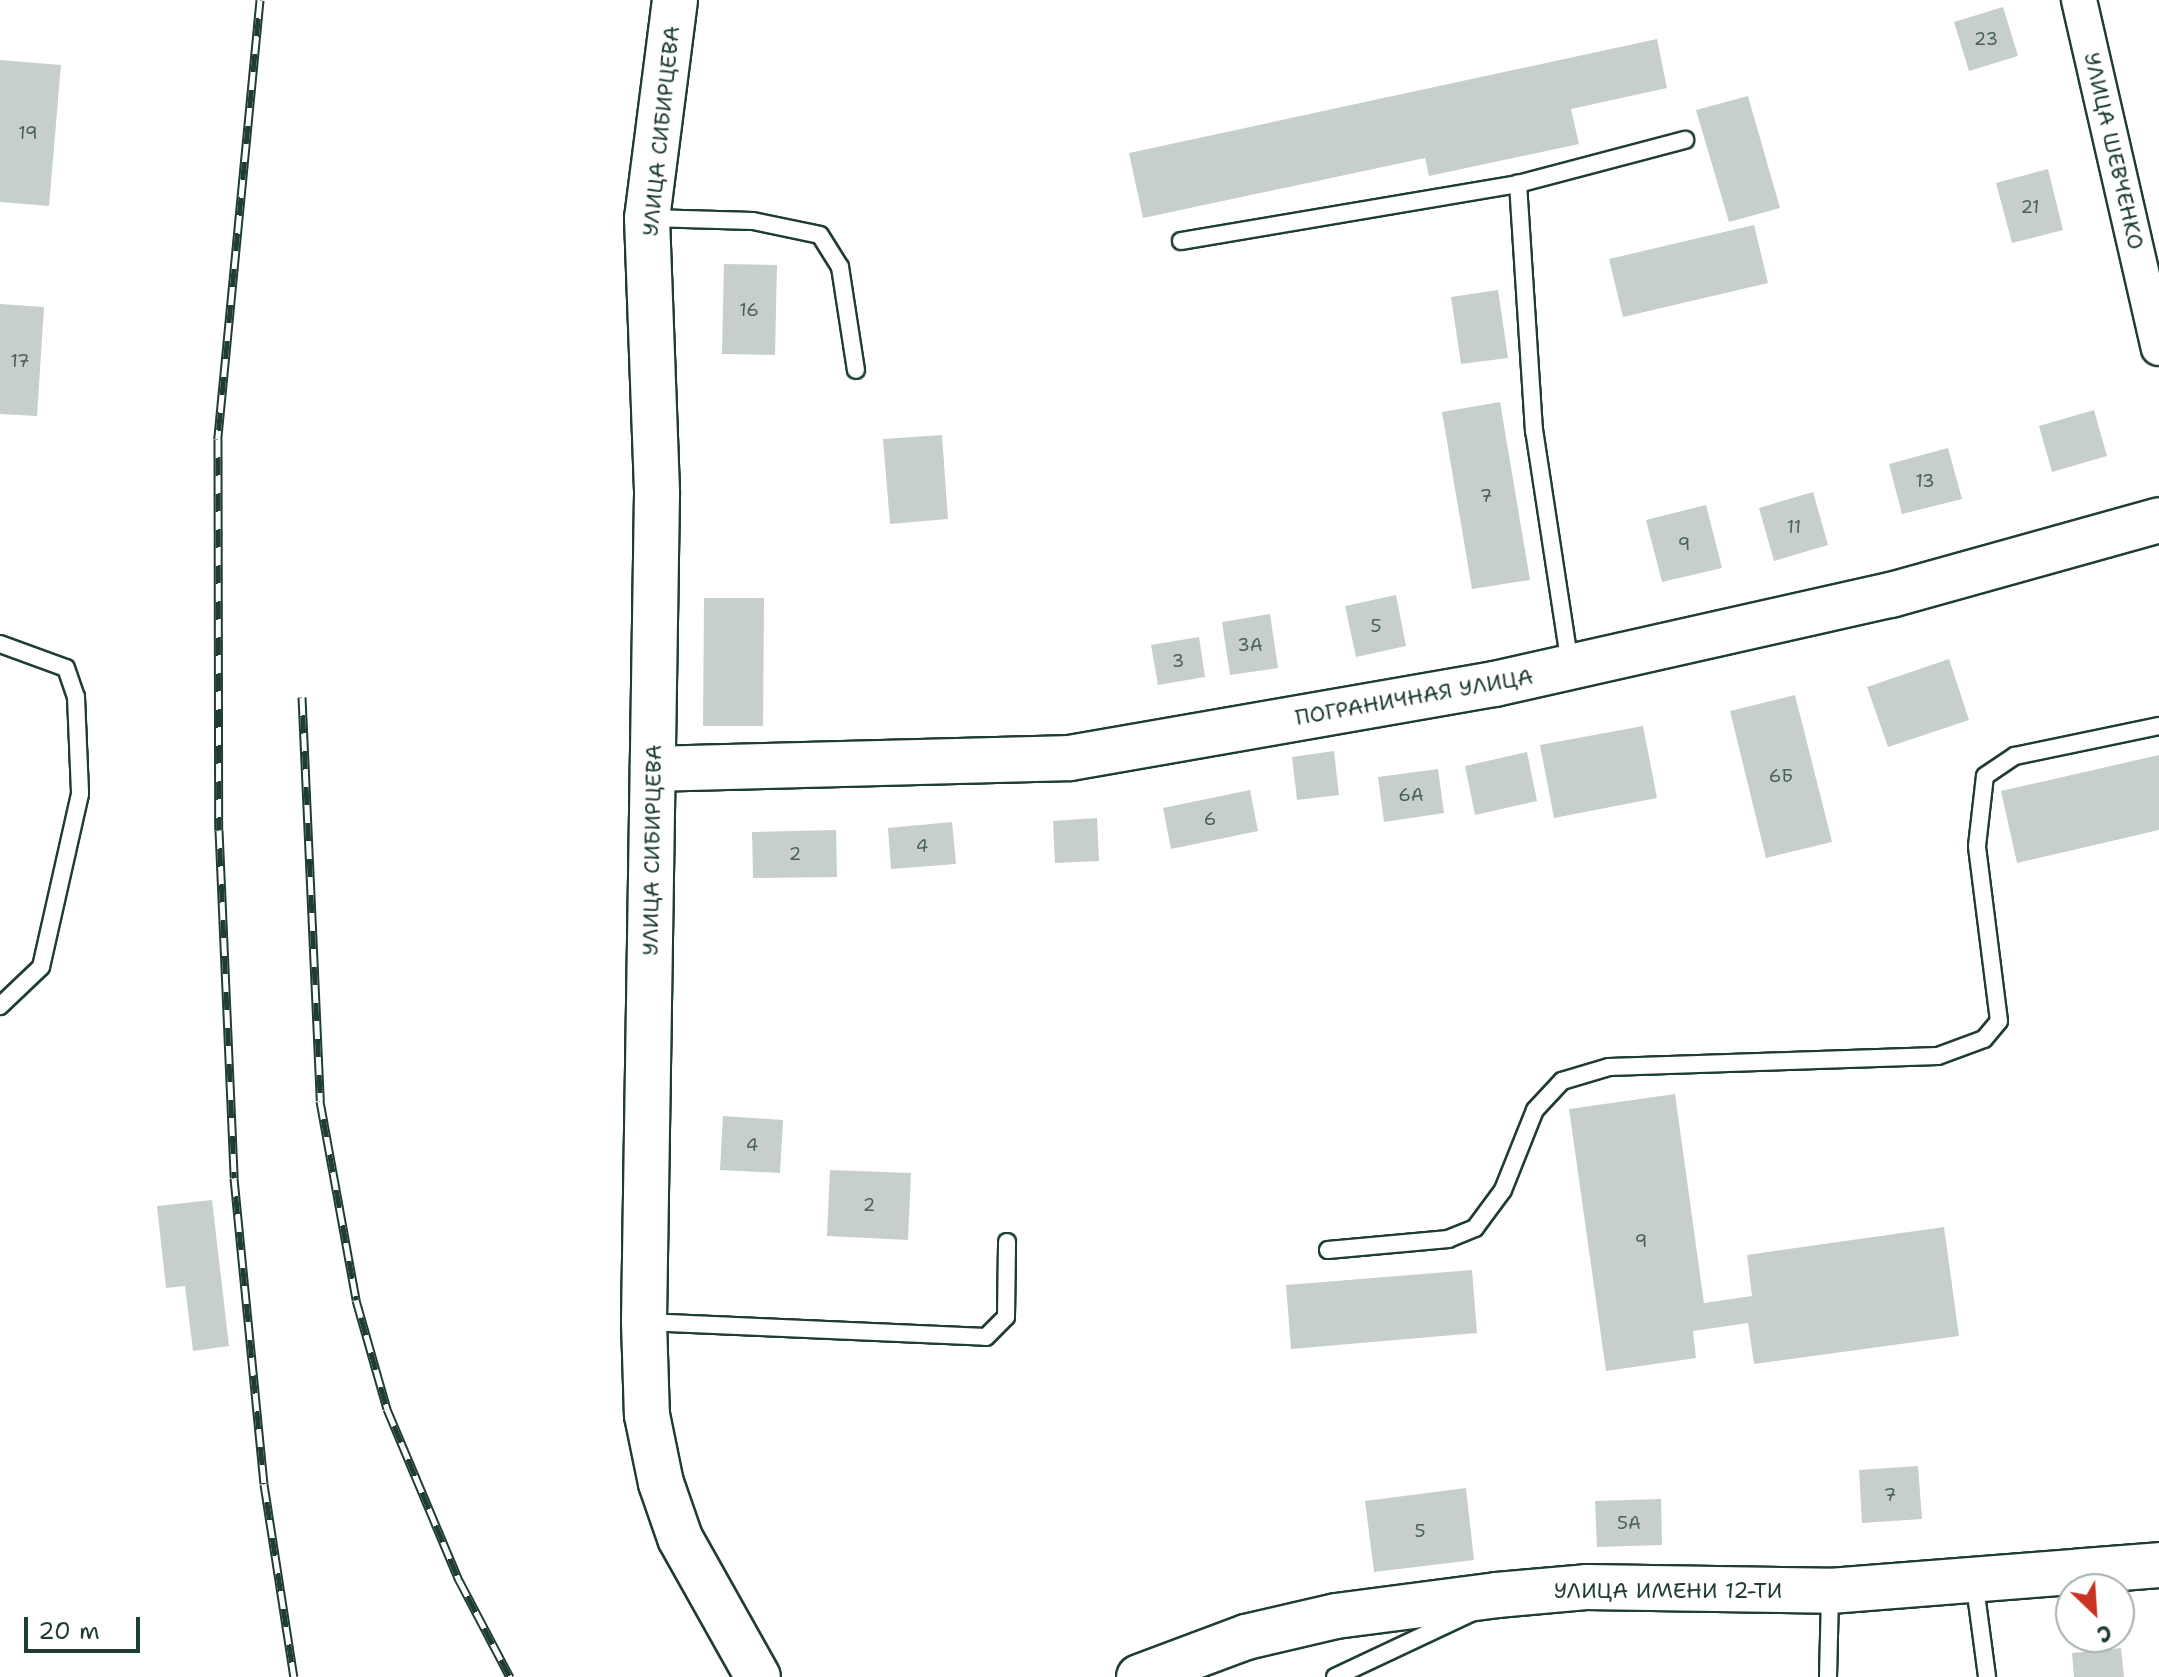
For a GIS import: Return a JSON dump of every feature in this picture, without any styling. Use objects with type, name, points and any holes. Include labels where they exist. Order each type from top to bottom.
[{"type":"street","name":"УЛИЦА СИБИРЦЕВА","points":[[675,0],[647,218],[657,494],[644,1322],[647,1415],[661,1483],[680,1538],[758,1677]]},
{"type":"street","name":"УЛИЦА ШЕВЧЕНКО","points":[[2079,0],[2159,348]]},
{"type":"street","name":"ПОГРАНИЧНАЯ УЛИЦА","points":[[653,769],[1070,758],[1570,666],[1891,595],[2159,520]]},
{"type":"street","name":"УЛИЦА ИМЕНИ 12-ТИ","points":[[1139,1677],[1184,1667],[1336,1616],[1497,1595],[1586,1587],[1830,1591],[2159,1565]]},
{"type":"lane","points":[[1181,241],[1518,184],[1685,140]]},
{"type":"lane","points":[[1518,184],[1534,431],[1570,666]]},
{"type":"lane","points":[[647,218],[753,221],[820,235],[840,267],[856,370]]},
{"type":"lane","points":[[0,644],[66,668],[76,697],[80,794],[41,967],[0,1006]]},
{"type":"lane","points":[[1328,1250],[1448,1239],[1475,1228],[1503,1190],[1535,1110],[1562,1081],[1609,1067],[1938,1056],[1984,1039],[1999,1021],[1977,846],[1985,776],[2015,756],[2159,726]]},
{"type":"lane","points":[[644,1322],[986,1337],[1006,1317],[1007,1242]]},
{"type":"lane","points":[[1974,1578],[1987,1677]]},
{"type":"lane","points":[[1828,1677],[1830,1591]]},
{"type":"lane","points":[[1335,1677],[1455,1625],[1497,1595]]},
{"type":"building","points":[[2003,7],[2018,56],[1969,71],[1954,22]]},
{"type":"building","points":[[1657,39],[1667,88],[1571,109],[1579,144],[1429,176],[1425,158],[1143,218],[1129,153]]},
{"type":"building","points":[[0,60],[61,65],[49,206],[0,202]]},
{"type":"building","points":[[1748,96],[1780,208],[1729,222],[1696,110]]},
{"type":"building","points":[[2048,169],[2063,230],[2012,243],[1996,183]]},
{"type":"building","points":[[1754,225],[1768,283],[1623,317],[1609,259]]},
{"type":"building","points":[[724,264],[777,265],[775,355],[722,354]]},
{"type":"building","points":[[1498,290],[1508,358],[1461,364],[1451,297]]},
{"type":"building","points":[[0,304],[44,307],[37,416],[0,414]]},
{"type":"building","points":[[1500,402],[1530,580],[1472,589],[1442,412]]},
{"type":"building","points":[[2094,410],[2107,456],[2052,472],[2039,426]]},
{"type":"building","points":[[942,435],[948,519],[890,524],[883,439]]},
{"type":"building","points":[[1948,448],[1962,499],[1902,514],[1889,464]]},
{"type":"building","points":[[1813,492],[1828,545],[1774,561],[1759,508]]},
{"type":"building","points":[[1706,505],[1722,568],[1662,582],[1646,520]]},
{"type":"building","points":[[1396,595],[1406,646],[1356,657],[1345,606]]},
{"type":"building","points":[[704,598],[764,598],[763,726],[703,726]]},
{"type":"building","points":[[1270,614],[1278,668],[1230,675],[1222,622]]},
{"type":"building","points":[[1199,637],[1205,677],[1158,685],[1151,645]]},
{"type":"building","points":[[1949,659],[1969,720],[1888,747],[1867,687]]},
{"type":"building","points":[[1795,695],[1832,842],[1766,858],[1730,711]]},
{"type":"building","points":[[1643,726],[1657,798],[1554,818],[1540,745]]},
{"type":"building","points":[[1334,751],[1339,795],[1297,800],[1292,757]]},
{"type":"building","points":[[1527,752],[1537,801],[1475,815],[1465,766]]},
{"type":"building","points":[[2159,755],[2159,830],[2017,863],[2001,791]]},
{"type":"building","points":[[1438,769],[1444,813],[1384,822],[1378,777]]},
{"type":"building","points":[[1250,790],[1258,831],[1171,849],[1163,808]]},
{"type":"building","points":[[1097,818],[1099,861],[1055,863],[1053,821]]},
{"type":"building","points":[[952,822],[956,864],[891,869],[888,828]]},
{"type":"building","points":[[836,830],[837,877],[753,878],[752,832]]},
{"type":"building","points":[[1675,1094],[1704,1303],[1752,1296],[1747,1255],[1944,1227],[1959,1336],[1754,1364],[1748,1323],[1693,1331],[1696,1358],[1606,1371],[1569,1109]]},
{"type":"building","points":[[723,1116],[783,1120],[780,1173],[720,1170]]},
{"type":"building","points":[[830,1170],[911,1173],[908,1240],[827,1236]]},
{"type":"building","points":[[212,1200],[229,1346],[193,1351],[185,1286],[166,1288],[157,1206]]},
{"type":"building","points":[[1472,1270],[1477,1333],[1291,1349],[1286,1285]]},
{"type":"building","points":[[1918,1466],[1922,1519],[1862,1523],[1859,1470]]},
{"type":"building","points":[[1466,1488],[1474,1560],[1374,1572],[1365,1501]]},
{"type":"building","points":[[1661,1499],[1662,1545],[1597,1547],[1595,1501]]},
{"type":"building","points":[[2072,1653],[2122,1653],[2124,1677],[2074,1677]]},
{"type":"railway","points":[[260,0],[218,439],[219,830],[234,1178],[264,1484],[294,1677]]},
{"type":"railway","points":[[302,697],[320,1101],[356,1300],[387,1409],[459,1580],[510,1677]]}]
